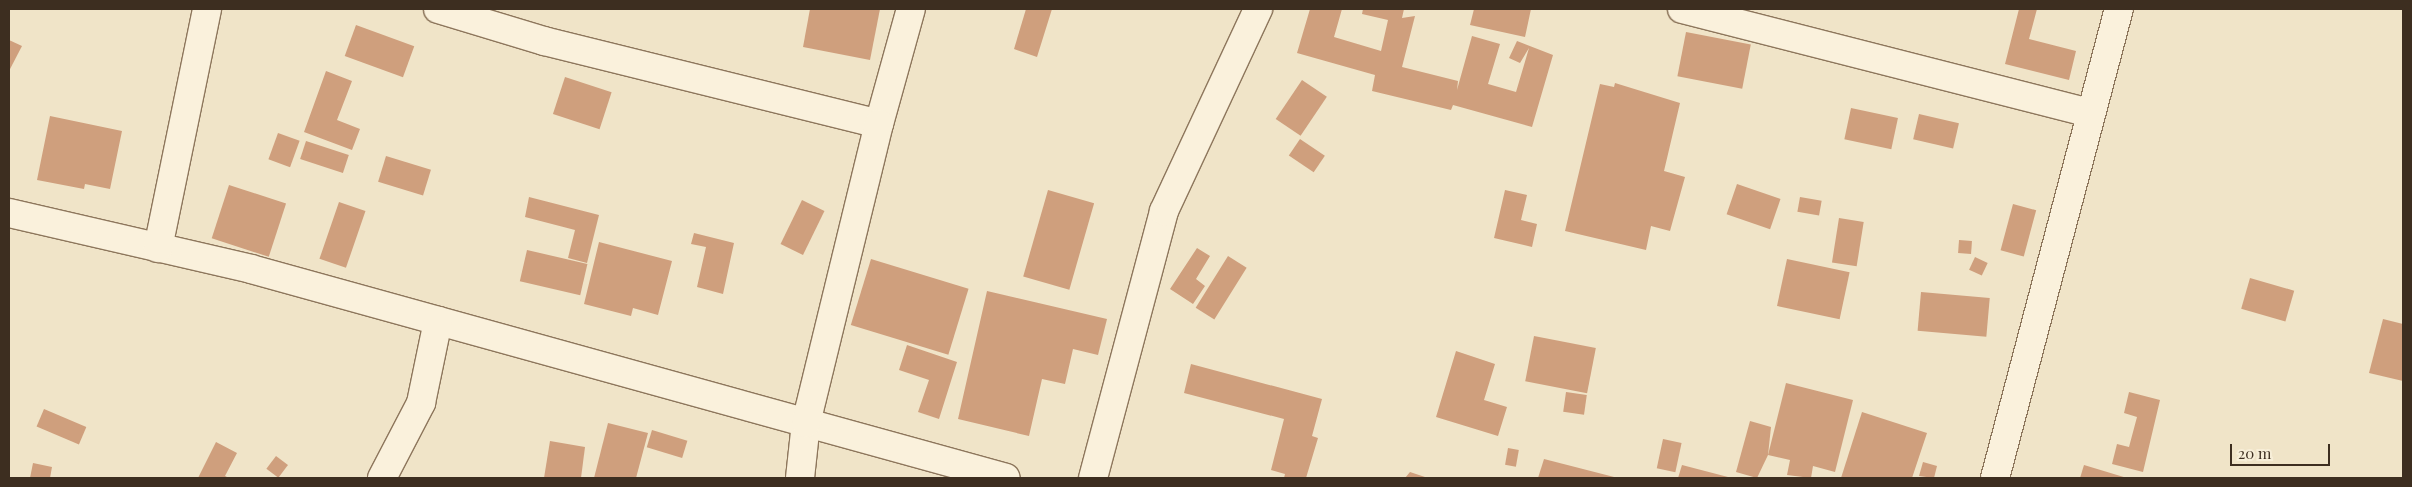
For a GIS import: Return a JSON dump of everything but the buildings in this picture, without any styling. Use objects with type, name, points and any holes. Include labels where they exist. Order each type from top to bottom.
[{"type":"street","points":[[158,248],[207,9]]},
{"type":"street","points":[[438,9],[544,41],[879,124]]},
{"type":"street","points":[[800,478],[806,423],[879,124],[911,9]]},
{"type":"street","points":[[1093,478],[1164,210],[1258,9]]},
{"type":"street","points":[[1682,9],[2091,112]]},
{"type":"street","points":[[1995,478],[2119,9]]},
{"type":"street","points":[[9,213],[251,269],[1006,478]]},
{"type":"street","points":[[382,478],[421,403],[438,320]]}]
